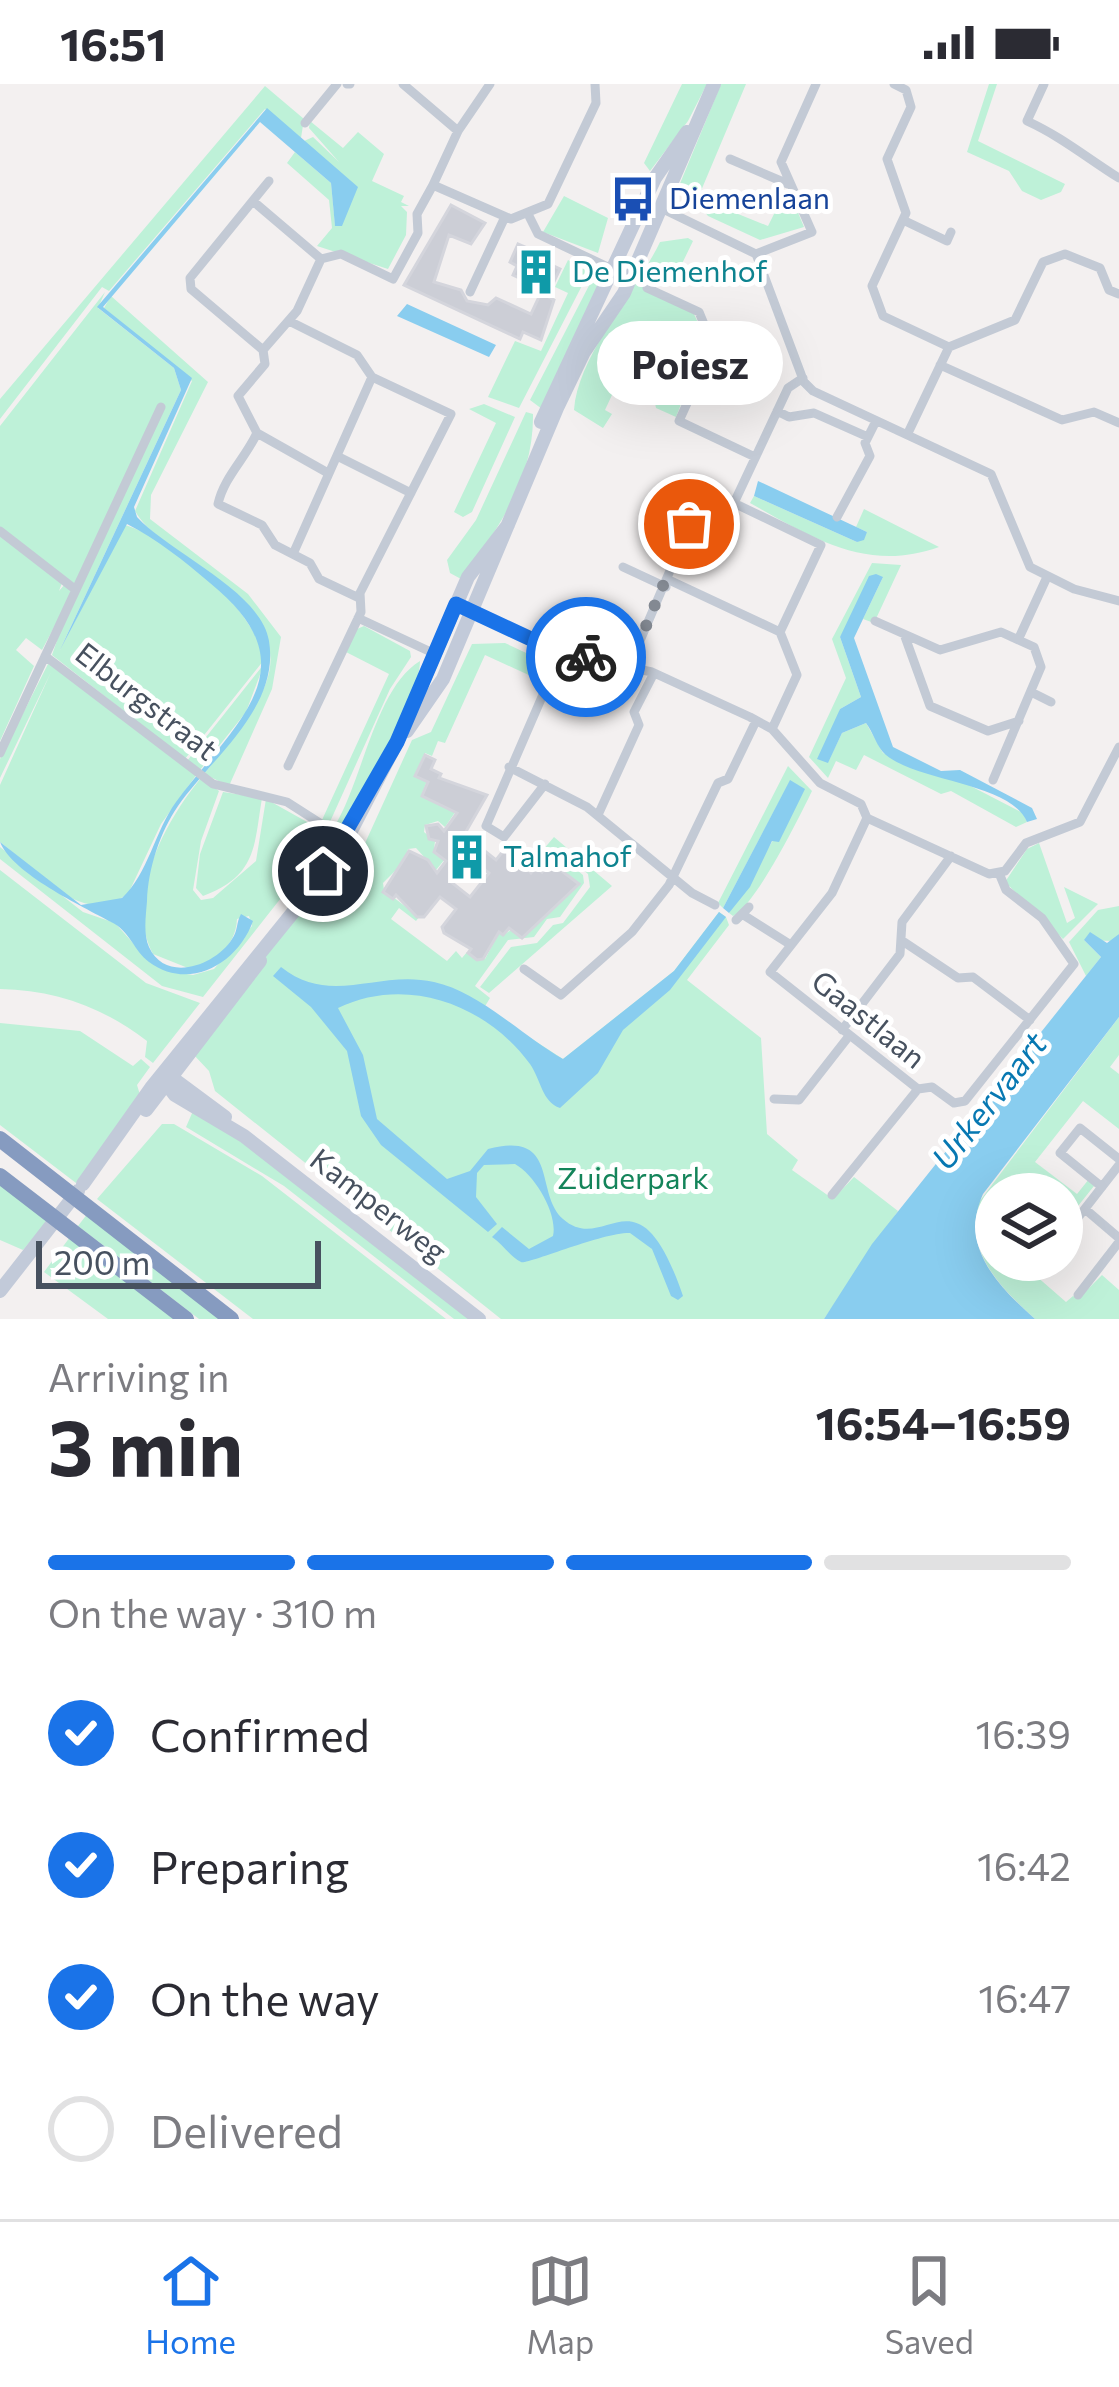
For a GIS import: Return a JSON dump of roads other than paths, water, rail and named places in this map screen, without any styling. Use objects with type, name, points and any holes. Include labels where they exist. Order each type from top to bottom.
[{"type":"highway","points":[[0,1139],[231,1319]]},
{"type":"highway","points":[[0,1176],[187,1319]]},
{"type":"main road","points":[[397,742],[432,699],[452,661],[584,352],[631,278],[714,84]]},
{"type":"main road","points":[[530,474],[548,404],[645,200],[698,118]]},
{"type":"main road","points":[[645,200],[664,208]]},
{"type":"main road","points":[[612,269],[631,278]]},
{"type":"main road","points":[[0,1291],[323,871],[397,742],[468,577],[508,525]]},
{"type":"main road","points":[[456,604],[475,613]]},
{"type":"main road","points":[[433,653],[452,661]]},
{"type":"main road","name":"Kamperweg","points":[[167,1078],[478,1319]]},
{"type":"street","points":[[304,123],[345,84]]},
{"type":"street","points":[[403,84],[458,130]]},
{"type":"street","points":[[263,350],[289,321],[321,259],[341,254],[393,279],[418,233],[417,214],[458,130],[490,84]]},
{"type":"street","points":[[433,185],[504,218],[528,214],[552,197],[596,103],[595,84]]},
{"type":"street","points":[[756,254],[812,232],[781,159],[815,84]]},
{"type":"street","points":[[894,84],[906,90],[911,107],[886,158],[906,213],[872,286],[883,316],[949,347]]},
{"type":"street","points":[[1044,84],[1027,121],[1072,142],[1090,163],[1119,178]]},
{"type":"street","points":[[730,159],[788,184]]},
{"type":"street","points":[[269,181],[190,284],[263,350],[265,364],[238,396],[257,433],[328,473]]},
{"type":"street","points":[[254,202],[321,259]]},
{"type":"street","points":[[664,208],[756,254],[803,378],[816,393],[992,475],[1025,560],[1047,577],[1119,601]]},
{"type":"street","points":[[528,214],[538,234],[612,269]]},
{"type":"street","points":[[470,292],[504,218]]},
{"type":"street","points":[[903,220],[946,241],[951,232]]},
{"type":"street","points":[[908,433],[949,347],[1016,320],[1043,262],[1065,254],[1100,268],[1109,290],[1119,294]]},
{"type":"street","points":[[647,288],[699,312],[713,346],[679,421],[755,457]]},
{"type":"street","points":[[288,766],[358,618],[359,598],[453,413],[372,377],[357,355],[289,321]]},
{"type":"street","points":[[940,364],[1061,420],[1096,412],[1119,423]]},
{"type":"street","points":[[293,554],[372,377]]},
{"type":"street","points":[[734,503],[789,386],[803,378]]},
{"type":"street","name":"Elburgstraat","points":[[0,753],[161,407]]},
{"type":"street","points":[[777,411],[789,417],[814,413],[868,437]]},
{"type":"street","points":[[837,517],[870,456],[868,437],[875,421]]},
{"type":"street","points":[[257,433],[217,501],[261,524],[274,545],[310,563],[321,581],[359,598]]},
{"type":"street","points":[[337,456],[411,493]]},
{"type":"street","points":[[630,664],[702,497],[710,493],[821,545],[780,632]]},
{"type":"street","points":[[0,531],[76,590]]},
{"type":"street","points":[[623,567],[780,632],[797,675],[772,730]]},
{"type":"street","points":[[1018,640],[1047,577]]},
{"type":"street","points":[[475,613],[561,653],[630,664],[654,673],[756,721],[772,730],[820,783],[862,804],[867,818],[999,874],[1006,890],[1042,918],[1074,964],[965,1101],[954,1102],[927,1085],[918,1089]]},
{"type":"street","points":[[358,618],[433,653]]},
{"type":"street","points":[[875,621],[940,650]]},
{"type":"street","points":[[915,664],[940,650],[1001,632],[1034,647],[1041,667],[993,780]]},
{"type":"street","points":[[904,634],[930,706],[988,731],[1018,721]]},
{"type":"street","points":[[545,784],[500,837],[485,822],[561,653]]},
{"type":"street","name":"Elburgstraat","points":[[45,656],[222,788],[286,802],[344,839]]},
{"type":"street","points":[[598,815],[639,725],[634,712],[654,673]]},
{"type":"street","points":[[1030,692],[1051,702]]},
{"type":"street","points":[[524,969],[561,995],[632,932],[675,876],[718,783],[728,779],[756,721]]},
{"type":"street","points":[[999,874],[1026,843],[1081,821],[1119,747]]},
{"type":"street","points":[[509,767],[598,815],[715,905]]},
{"type":"street","name":"Gaastlaan","points":[[832,1195],[918,1089],[770,972],[832,894],[867,818]]},
{"type":"street","points":[[773,1099],[799,1100],[904,941],[902,922],[951,856]]},
{"type":"street","points":[[743,914],[791,945]]},
{"type":"street","points":[[904,941],[958,978],[974,977],[1030,1020]]},
{"type":"street","points":[[1083,1212],[1102,1187],[1119,1162],[1080,1128],[1060,1153],[1102,1187]]},
{"type":"street","points":[[1078,1295],[1119,1240],[1085,1209]]},
{"type":"water","points":[[267,108],[358,187],[342,226],[335,226],[331,183],[260,122],[103,307],[192,378],[134,507],[137,517],[232,589],[250,606],[269,641],[270,665],[254,710],[178,806],[161,839],[150,876],[146,936],[149,947],[167,965],[191,967],[225,948],[241,914],[253,921],[224,960],[196,973],[180,974],[149,962],[117,926],[67,898],[33,877],[0,842],[81,905],[122,898],[138,877],[176,802],[255,694],[261,669],[257,642],[241,614],[180,559],[127,524],[60,650],[181,390],[174,368],[97,307]]},
{"type":"water","points":[[407,304],[496,345],[489,357],[397,316]]},
{"type":"water","points":[[758,481],[867,532],[864,540],[857,542],[754,496]]},
{"type":"water","points":[[869,576],[883,577],[854,638],[893,747],[941,771],[960,770],[1032,808],[1037,819],[1027,822],[1003,799],[901,764],[883,752],[866,723],[842,733],[828,763],[817,759],[840,709],[861,697],[840,637]]},
{"type":"water","points":[[790,780],[805,789],[779,842],[772,841],[750,887],[729,913],[723,908]]},
{"type":"water","points":[[719,912],[726,917],[670,990],[623,1030],[598,1073],[560,1108],[549,1101],[530,1064],[512,1043],[468,1011],[417,995],[391,994],[338,1008],[363,1055],[377,1119],[447,1179],[470,1171],[488,1149],[526,1148],[542,1167],[554,1208],[563,1219],[579,1228],[636,1223],[651,1233],[683,1296],[678,1300],[671,1296],[652,1249],[630,1233],[526,1262],[513,1257],[492,1237],[502,1227],[529,1249],[553,1236],[548,1206],[530,1177],[515,1164],[484,1165],[477,1173],[476,1197],[497,1224],[488,1232],[381,1145],[361,1116],[347,1051],[311,1007],[273,976],[281,967],[300,979],[337,986],[413,979],[434,982],[468,995],[563,1059],[674,971]]},
{"type":"water","name":"Urkervaart","points":[[1090,932],[1107,943],[1119,934],[1119,1017],[999,1173],[975,1173],[975,1281],[998,1281],[1035,1319],[824,1319],[872,1244],[1101,957],[1084,940]]},
{"type":"place","name":"Diemenlaan","points":[[633,199]]},
{"type":"place","name":"De Diemenhof","points":[[536,272]]},
{"type":"place","name":"Poiesz","points":[[689,524]]},
{"type":"place","name":"Talmahof","points":[[467,857]]},
{"type":"park label","name":"Zuiderpark","points":[[633,1179]]}]
